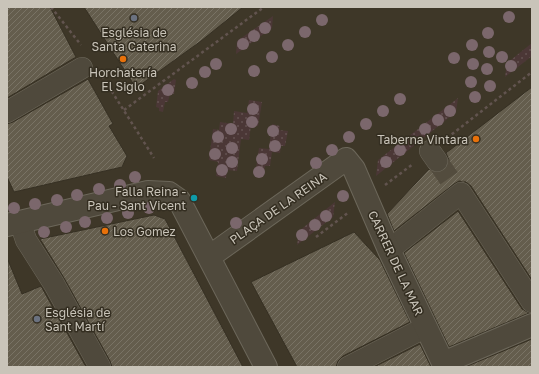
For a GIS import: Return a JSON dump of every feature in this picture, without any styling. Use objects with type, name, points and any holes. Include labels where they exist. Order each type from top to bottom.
[{"type":"street","points":[[7,112],[89,64]]},
{"type":"street","name":"CARRER DE LA MAR","points":[[346,159],[354,170],[389,250],[444,365]]},
{"type":"street","name":"PLAÇA DE LA REINA","points":[[209,257],[346,159]]},
{"type":"street","points":[[389,250],[458,190],[532,302]]},
{"type":"street","points":[[100,367],[54,284],[26,240],[13,224],[142,194],[169,193],[179,200],[266,367]]},
{"type":"street","points":[[444,365],[532,325]]},
{"type":"street","points":[[348,367],[426,327]]},
{"type":"path","points":[[51,7],[89,64],[124,110],[154,158]]},
{"type":"path","points":[[124,110],[264,7]]},
{"type":"path","points":[[434,156],[532,72]]},
{"type":"shaded area","points":[[273,16],[272,28],[236,54],[237,41]]},
{"type":"shaded area","points":[[532,43],[532,56],[505,77],[507,63]]},
{"type":"shaded area","points":[[174,79],[176,80],[174,94],[170,93],[168,102],[165,102],[163,112],[159,111],[159,108],[156,107],[158,91]]},
{"type":"shaded area","points":[[458,98],[456,112],[376,176],[378,160]]},
{"type":"shaded area","points":[[249,100],[262,102],[258,126],[251,125],[249,140],[241,139],[237,171],[227,170],[226,178],[216,176],[218,162],[209,160],[213,129],[219,130],[220,122],[233,124],[234,111],[247,113]]},
{"type":"shaded area","points":[[272,124],[280,126],[279,130],[288,131],[285,146],[281,146],[280,153],[272,152],[270,166],[265,166],[263,176],[255,175],[259,148],[269,149]]},
{"type":"shaded area","points":[[335,202],[333,217],[297,245],[299,231]]},
{"type":"building","points":[[7,7],[50,7],[76,57],[7,98]]},
{"type":"building","points":[[84,7],[243,7],[201,41],[136,88]]},
{"type":"building","points":[[88,79],[113,124],[109,126],[127,156],[122,167],[14,192],[7,177],[7,124]]},
{"type":"building","points":[[532,87],[532,280],[471,186],[466,182],[459,181],[454,184],[394,231],[387,214],[429,169],[438,173],[444,171],[448,166],[449,160],[446,153]]},
{"type":"building","points":[[458,211],[522,309],[529,313],[449,347],[404,253]]},
{"type":"building","points":[[154,215],[165,219],[243,367],[112,367],[64,278],[40,239]]},
{"type":"building","points":[[354,232],[380,260],[410,322],[343,356],[338,361],[336,367],[297,367],[251,282]]},
{"type":"building","name":"Església de Sant Martí","points":[[8,260],[22,294],[41,286],[86,367],[7,367]]},
{"type":"building","points":[[532,339],[532,367],[465,367]]},
{"type":"building","points":[[420,344],[431,367],[374,367]]},
{"type":"tunnel","points":[[437,161],[456,188]]},
{"type":"place","name":"Església de Santa Caterina","points":[[134,18]]},
{"type":"place","name":"Horchatería El Siglo","points":[[123,59]]},
{"type":"place","name":"Taberna Vintara","points":[[476,139]]},
{"type":"place","name":"Falla Reina - Pau - Sant Vicent","points":[[194,198]]},
{"type":"place","name":"Los Gomez","points":[[105,231]]},
{"type":"place","name":"Església de Sant Martí","points":[[37,319]]}]
